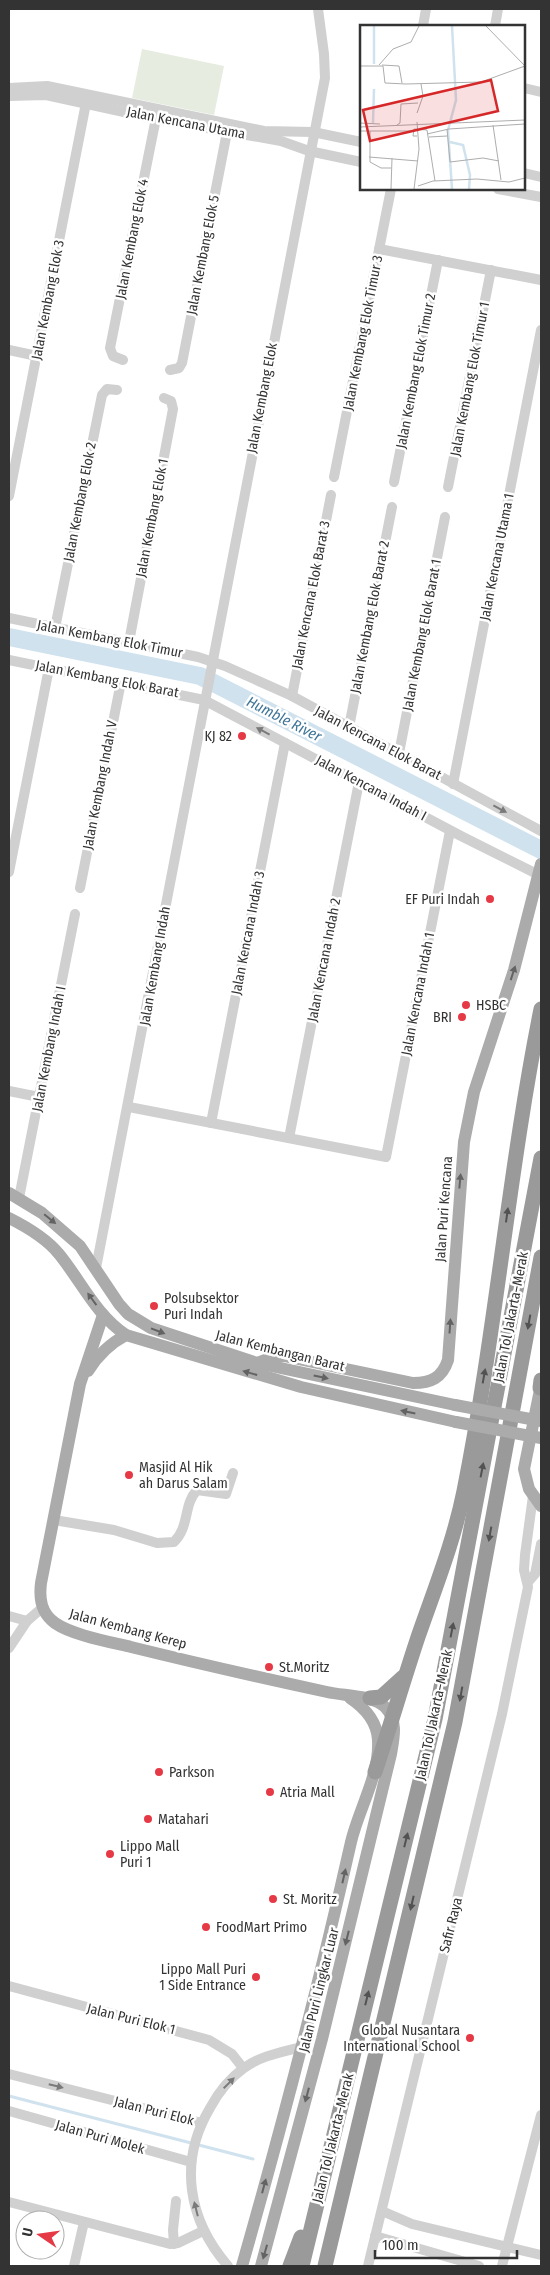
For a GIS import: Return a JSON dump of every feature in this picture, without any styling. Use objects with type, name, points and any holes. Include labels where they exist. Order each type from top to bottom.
[{"type":"highway","points":[[375,1772],[393,1718],[404,1676],[452,1539],[464,1492],[492,1332],[519,1127],[541,1009]]},
{"type":"highway","name":"Jalan Tol Jakarta–Merak","points":[[302,2266],[435,1719],[541,1158]]},
{"type":"highway","name":"Jalan Tol Jakarta–Merak","points":[[325,2266],[455,1722],[541,1257]]},
{"type":"highway","points":[[370,1698],[381,1697],[404,1676]]},
{"type":"highway","points":[[290,2266],[323,2179]]},
{"type":"main road","name":"Jalan Puri Kencana","points":[[257,1364],[270,1358],[284,1356],[413,1383],[431,1381],[444,1371],[448,1360],[464,1142],[474,1092],[514,970],[540,868]]},
{"type":"main road","name":"Jalan Kembangan Barat","points":[[14,1195],[63,1230],[80,1246],[119,1304],[139,1322],[169,1336],[257,1364],[541,1422]]},
{"type":"main road","name":"Jalan Kembangan Barat","points":[[9,1218],[38,1235],[55,1250],[103,1315],[126,1335],[301,1388],[456,1422],[541,1438]]},
{"type":"main road","points":[[42,1608],[41,1583],[80,1384],[103,1315]]},
{"type":"main road","points":[[80,1384],[100,1354],[111,1343],[126,1335]]},
{"type":"main road","points":[[537,1501],[526,1484],[524,1469],[541,1384]]},
{"type":"main road","name":"Jalan Kembang Kerep","points":[[42,1608],[55,1624],[100,1639],[349,1697],[370,1698]]},
{"type":"main road","name":"Jalan Kembang Kerep","points":[[349,1697],[362,1706],[376,1728],[378,1741],[375,1772]]},
{"type":"main road","points":[[370,1698],[385,1707],[393,1718]]},
{"type":"main road","name":"Jalan Puri Lingkar Luar","points":[[260,2266],[305,2105],[354,1911],[391,1754],[394,1730],[393,1718]]},
{"type":"main road","name":"Jalan Puri Lingkar Luar","points":[[242,2266],[301,2047],[357,1818],[375,1772]]},
{"type":"main road","points":[[336,1907],[354,1911]]},
{"type":"street","name":"Jalan Kembang Elok","points":[[211,662],[325,66],[318,9]]},
{"type":"street","points":[[423,25],[426,9]]},
{"type":"street","points":[[495,25],[498,9]]},
{"type":"street","points":[[9,88],[46,91],[226,129],[313,132],[360,142]]},
{"type":"street","points":[[525,88],[541,92]]},
{"type":"street","name":"Jalan Kencana Utama","points":[[9,96],[46,91],[86,103],[156,114]]},
{"type":"street","name":"Jalan Kembang Elok 3","points":[[9,496],[86,103]]},
{"type":"street","name":"Jalan Kembang Elok 4","points":[[123,360],[113,356],[110,348],[156,114]]},
{"type":"street","name":"Jalan Kencana Utama","points":[[226,129],[281,140],[309,152],[360,162]]},
{"type":"street","name":"Jalan Kembang Elok 5","points":[[170,370],[180,368],[182,363],[226,129]]},
{"type":"street","points":[[525,173],[541,177]]},
{"type":"street","name":"Jalan Kembang Elok Timur 3","points":[[334,477],[391,190]]},
{"type":"street","points":[[503,190],[541,197]]},
{"type":"street","points":[[379,249],[541,280]]},
{"type":"street","name":"Jalan Kembang Elok Timur 2","points":[[394,482],[438,260]]},
{"type":"street","name":"Jalan Kembang Elok Timur 1","points":[[448,487],[491,270]]},
{"type":"street","name":"Jalan Kencana Utama 1","points":[[453,784],[541,330]]},
{"type":"street","points":[[9,350],[37,356]]},
{"type":"street","name":"Jalan Kembang Elok 2","points":[[55,628],[102,395],[108,389],[117,390]]},
{"type":"street","name":"Jalan Kembang Elok 1","points":[[129,642],[173,409],[171,401],[164,398]]},
{"type":"street","name":"Jalan Kencana Elok Barat 3","points":[[292,696],[331,495]]},
{"type":"street","name":"Jalan Kembang Elok Barat 2","points":[[348,727],[392,507]]},
{"type":"street","name":"Jalan Kembang Elok Barat 1","points":[[399,753],[445,517]]},
{"type":"street","name":"Jalan Kembang Elok Timur","points":[[9,618],[129,642],[211,662]]},
{"type":"street","name":"Jalan Kembang Elok Barat","points":[[9,660],[205,697]]},
{"type":"street","name":"Jalan Kencana Elok Barat","points":[[211,662],[292,696],[541,831]]},
{"type":"street","name":"Jalan Kembang Indah","points":[[96,1268],[211,662]]},
{"type":"street","points":[[9,872],[50,668]]},
{"type":"street","name":"Jalan Kembang Indah V","points":[[80,888],[120,682]]},
{"type":"street","name":"Jalan Kencana Indah I","points":[[205,697],[450,831],[540,868]]},
{"type":"street","name":"Jalan Kencana Indah 3","points":[[211,1123],[285,742]]},
{"type":"street","name":"Jalan Kencana Indah 2","points":[[289,1138],[359,782]]},
{"type":"street","name":"Jalan Kencana Indah 1","points":[[289,1138],[386,1157],[450,831]]},
{"type":"street","name":"Jalan Kembang Indah I","points":[[14,1195],[22,1183],[75,914]]},
{"type":"street","points":[[9,1091],[39,1097]]},
{"type":"street","points":[[128,1107],[289,1138]]},
{"type":"street","points":[[54,1520],[114,1530],[157,1543],[174,1542],[182,1534],[193,1495],[197,1490],[226,1494],[233,1473]]},
{"type":"street","name":"Safir Raya","points":[[368,2266],[502,1714],[528,1582],[524,1570],[537,1501]]},
{"type":"street","name":"Safir Raya","points":[[528,1582],[535,1574],[541,1544]]},
{"type":"street","points":[[9,1648],[27,1621],[42,1608]]},
{"type":"street","points":[[9,1616],[27,1621]]},
{"type":"street","name":"Jalan Puri Elok 1","points":[[9,1986],[210,2040],[232,2054],[243,2068]]},
{"type":"street","name":"Jalan Puri Elok","points":[[9,2074],[200,2125],[219,2093],[243,2068],[266,2057],[301,2047]]},
{"type":"street","name":"Jalan Puri Molek","points":[[9,2111],[192,2159]]},
{"type":"street","points":[[502,2266],[541,2115]]},
{"type":"street","points":[[200,2125],[192,2159],[193,2198],[203,2232],[228,2266]]},
{"type":"street","points":[[174,2244],[173,2230],[176,2201]]},
{"type":"street","points":[[9,2202],[174,2244],[203,2232]]},
{"type":"street","points":[[382,2211],[412,2224],[541,2255]]},
{"type":"street","points":[[74,2266],[84,2222]]},
{"type":"street","points":[[375,2236],[479,2266]]},
{"type":"shaded area","points":[[142,49],[224,66],[214,115],[132,98]]},
{"type":"waterway","name":"Humble River","points":[[9,637],[200,676],[541,850]]},
{"type":"waterway","points":[[9,2096],[253,2159]]},
{"type":"place","name":"KJ 82","points":[[242,736]]},
{"type":"place","name":"EF Puri Indah","points":[[490,899]]},
{"type":"place","name":"HSBC","points":[[466,1005]]},
{"type":"place","name":"BRI","points":[[462,1017]]},
{"type":"place","name":"Polsubsektor Puri Indah","points":[[154,1306]]},
{"type":"place","name":"Masjid Al Hik ah Darus Salam","points":[[129,1475]]},
{"type":"place","name":"St.Moritz","points":[[269,1667]]},
{"type":"place","name":"Parkson","points":[[159,1772]]},
{"type":"place","name":"Atria Mall","points":[[270,1792]]},
{"type":"place","name":"Matahari","points":[[148,1819]]},
{"type":"place","name":"Lippo Mall Puri 1","points":[[110,1854]]},
{"type":"place","name":"St. Moritz","points":[[273,1899]]},
{"type":"place","name":"FoodMart Primo","points":[[206,1927]]},
{"type":"place","name":"Lippo Mall Puri 1 Side Entrance","points":[[256,1977]]},
{"type":"place","name":"Global Nusantara International School","points":[[470,2038]]}]
